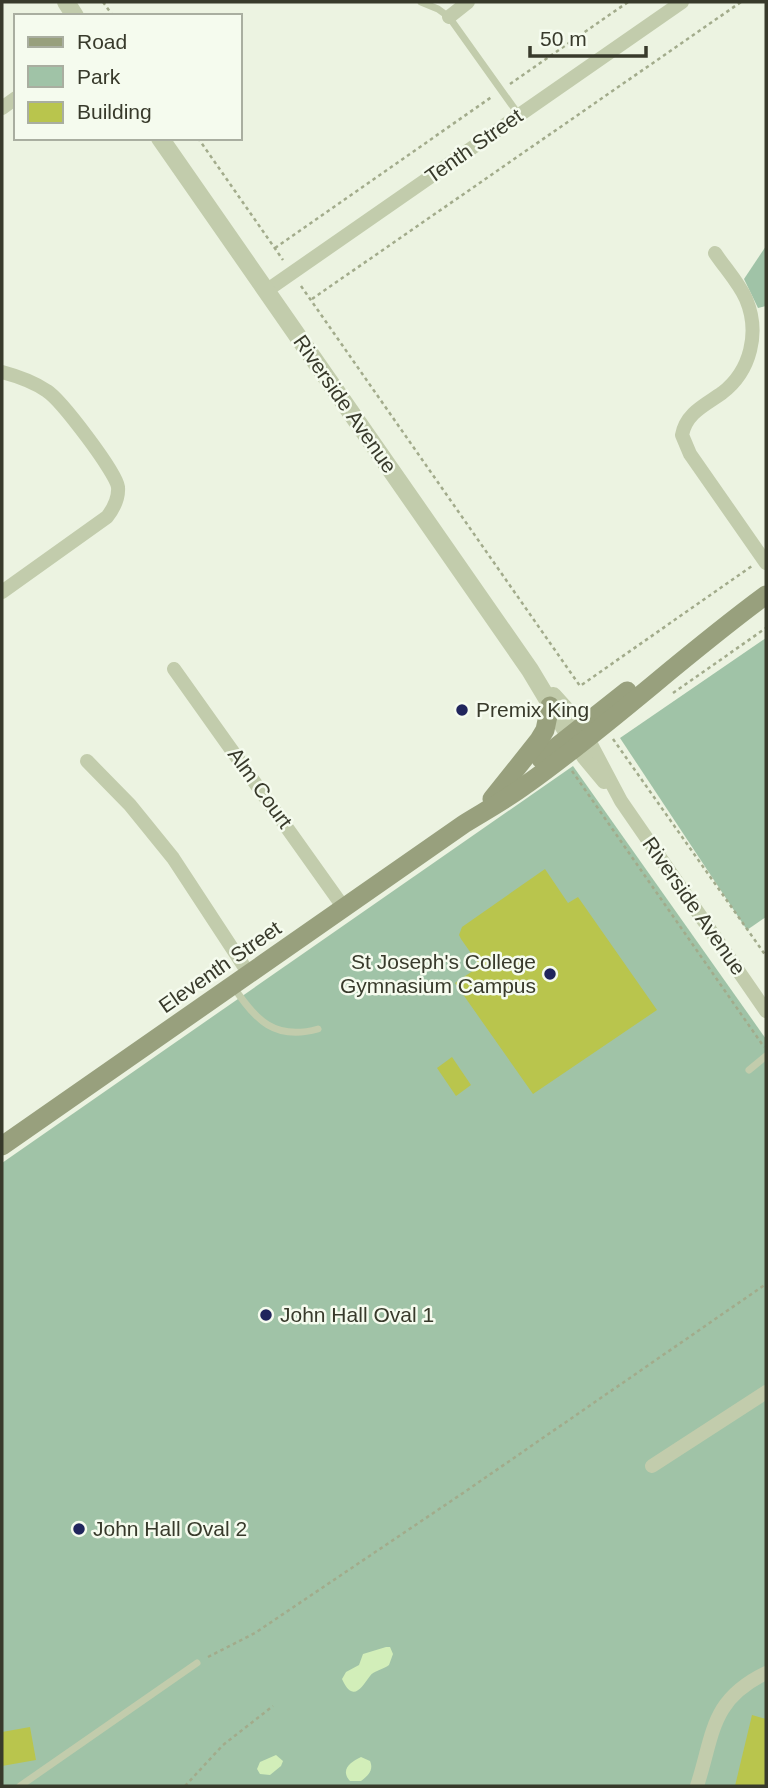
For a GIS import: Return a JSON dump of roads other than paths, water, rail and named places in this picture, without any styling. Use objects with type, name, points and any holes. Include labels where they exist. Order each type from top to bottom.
[{"type":"main road","name":"Eleventh Street","points":[[2,1146],[464,824],[526,785],[766,595]]},
{"type":"main road","points":[[492,800],[539,740],[545,730],[550,706]]},
{"type":"main road","name":"Eleventh Street","points":[[464,824],[492,800],[582,739]]},
{"type":"street","points":[[449,17],[468,2]]},
{"type":"street","name":"Tenth Street","points":[[266,291],[682,2]]},
{"type":"street","name":"Riverside Avenue","points":[[161,140],[530,670],[582,739],[621,801],[766,1011]]},
{"type":"street","points":[[715,253],[746,300],[753,329],[753,342],[743,369],[735,381],[687,419],[682,435],[690,454],[765,561]]},
{"type":"street","points":[[2,372],[32,382],[57,399],[111,471],[118,489],[113,509],[107,517],[2,592]]},
{"type":"street","name":"Alm Court","points":[[174,669],[344,908]]},
{"type":"street","name":"Riverside Avenue","points":[[530,670],[550,706],[582,739]]},
{"type":"street","points":[[87,761],[131,805],[173,858],[241,980]]},
{"type":"street","points":[[652,1466],[766,1392]]},
{"type":"street","points":[[696,1786],[719,1713],[739,1688],[766,1673]]},
{"type":"lane","points":[[421,2],[439,9],[449,17],[520,115]]},
{"type":"lane","points":[[241,980],[252,1013],[263,1023],[288,1032],[303,1033],[318,1029]]},
{"type":"lane","points":[[749,1070],[766,1056]]},
{"type":"lane","points":[[20,1786],[197,1662]]},
{"type":"place","name":"Premix King","points":[[462,710]]},
{"type":"place","name":"St Joseph's College Gymnasium Campus","points":[[550,974]]},
{"type":"place","name":"John Hall Oval 1","points":[[266,1315]]},
{"type":"place","name":"John Hall Oval 2","points":[[79,1529]]}]
